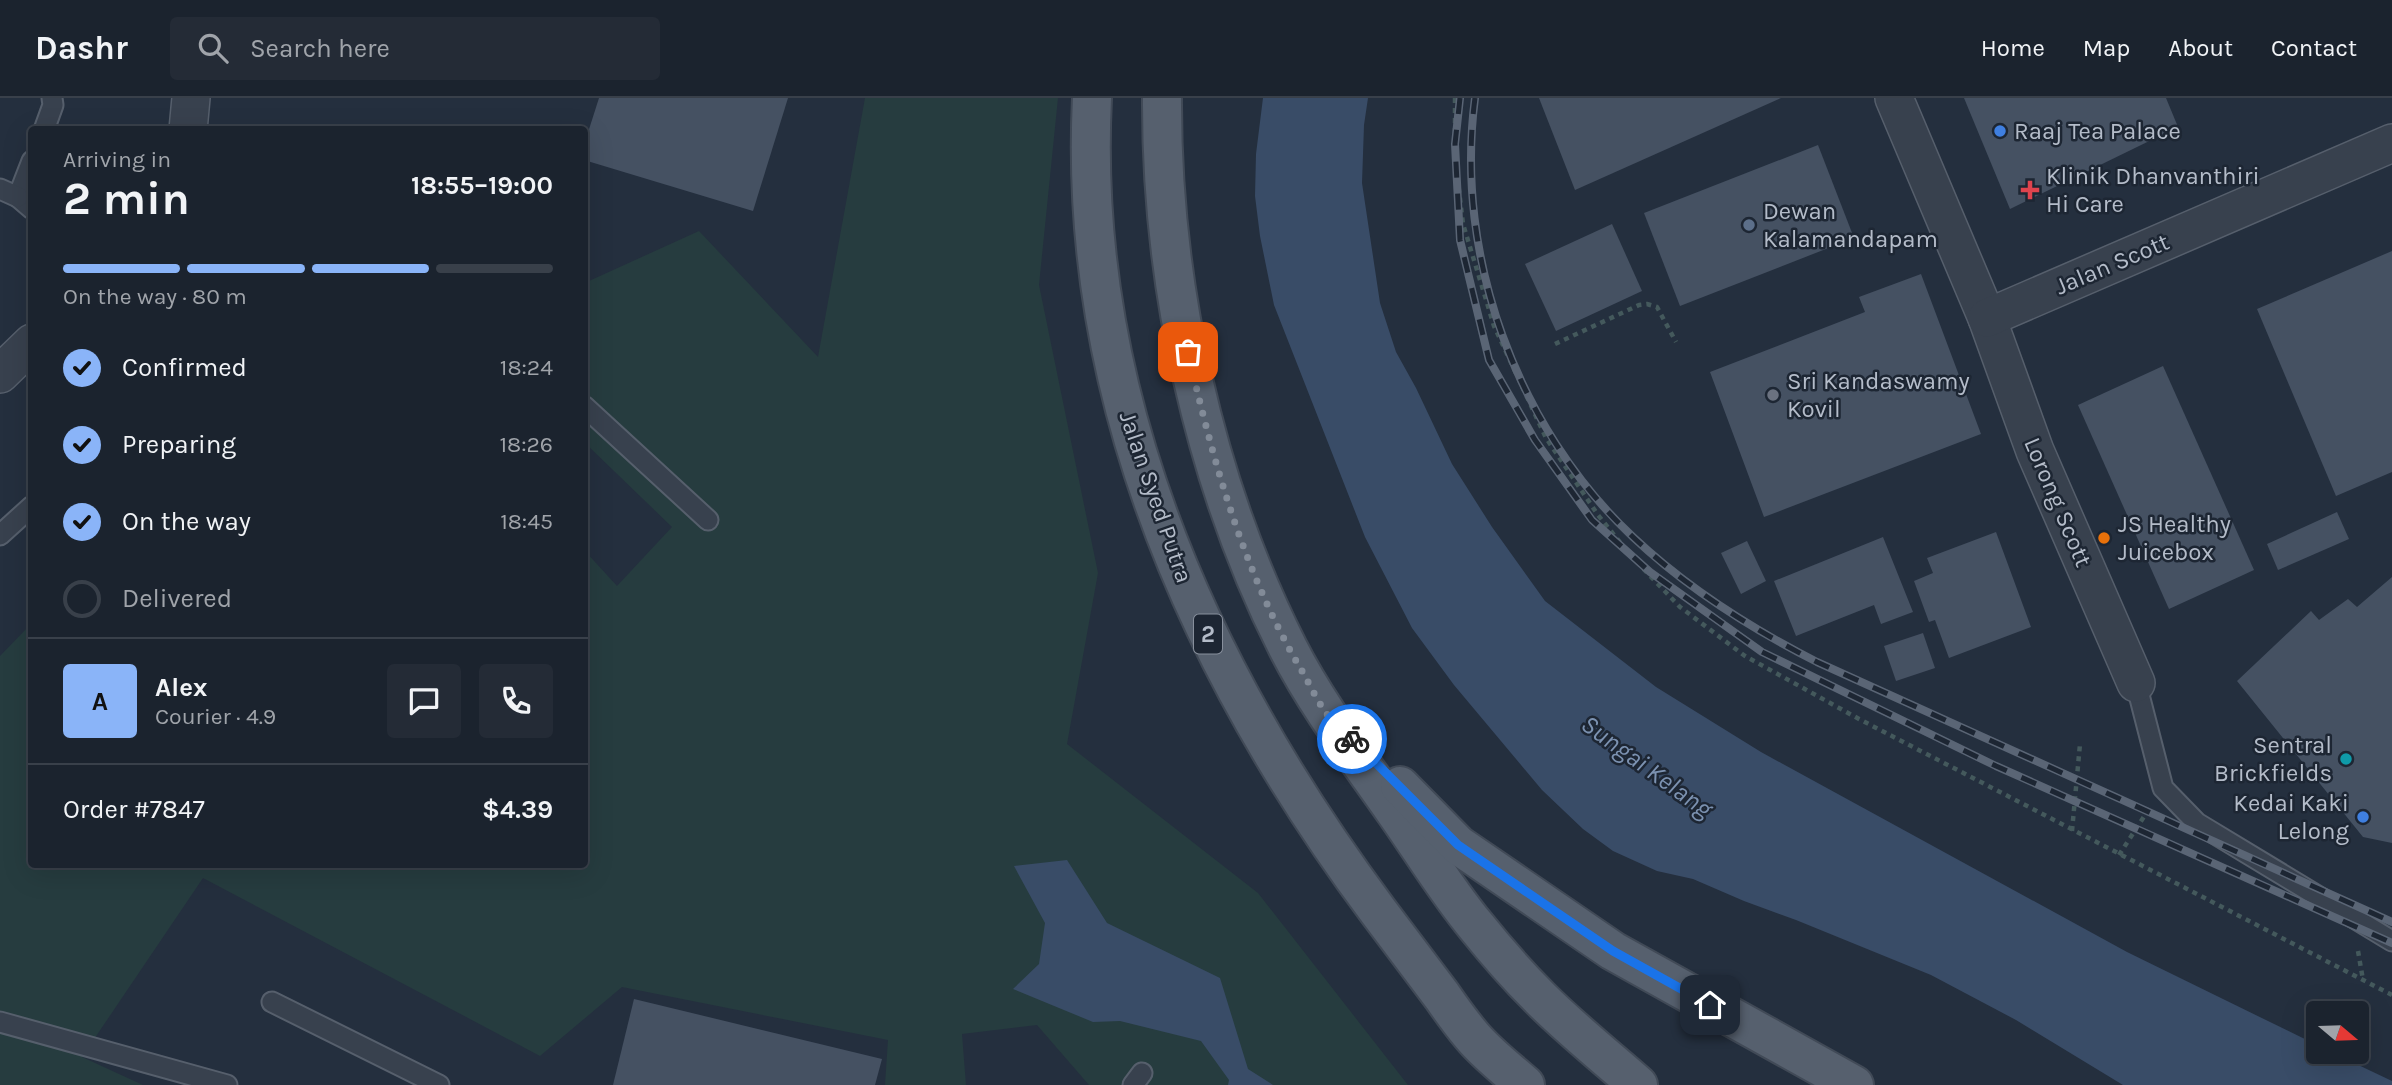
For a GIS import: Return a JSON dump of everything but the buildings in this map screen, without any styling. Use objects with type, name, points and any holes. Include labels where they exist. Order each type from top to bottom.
[{"type":"main road","name":"Jalan Syed Putra","points":[[1092,98],[1092,213],[1098,279],[1108,343],[1141,467],[1206,631],[1248,714],[1279,766],[1361,888],[1472,1036],[1525,1085]]},
{"type":"main road","points":[[1162,98],[1165,199],[1188,352],[1204,423],[1239,532],[1268,607],[1326,713],[1474,924],[1540,998],[1638,1085]]},
{"type":"main road","points":[[1326,713],[1458,845],[1613,951],[1854,1085]]},
{"type":"main road","points":[[1472,1036],[1492,1085]]},
{"type":"street","points":[[188,126],[191,98]]},
{"type":"street","name":"Lorong Scott","points":[[1894,98],[1987,318],[2035,451],[2136,683]]},
{"type":"street","name":"Jalan Scott","points":[[1987,318],[2392,143]]},
{"type":"street","points":[[0,373],[28,346]]},
{"type":"lane","points":[[45,126],[53,105],[52,98]]},
{"type":"lane","points":[[16,198],[28,170]]},
{"type":"lane","points":[[588,410],[708,520]]},
{"type":"lane","points":[[0,535],[28,510]]},
{"type":"lane","points":[[2136,683],[2163,788],[2197,823],[2392,941]]},
{"type":"lane","points":[[271,1002],[439,1085]]},
{"type":"lane","points":[[0,1022],[226,1085]]},
{"type":"path","points":[[1455,98],[1455,156],[1463,224],[1494,326],[1546,438],[1598,516],[1631,556],[1680,607],[1745,656],[1858,719],[2392,995]]},
{"type":"path","points":[[1555,344],[1639,305],[1647,304],[1657,307],[1676,342]]},
{"type":"path","points":[[2072,831],[2080,744]]},
{"type":"path","points":[[2119,855],[2163,788]]},
{"type":"green space","points":[[865,98],[1058,98],[1039,285],[1098,573],[1067,744],[1258,893],[1408,1085],[1089,1085],[1037,1025],[962,1034],[966,1085],[885,1085],[888,1040],[622,987],[540,1056],[203,878],[82,1057],[143,1085],[0,1085],[0,656],[28,627],[28,868],[588,868],[588,554],[617,586],[672,527],[588,446],[588,283],[699,231],[818,357]]},
{"type":"water","name":"Sungai Kelang","points":[[1263,98],[1368,98],[1362,183],[1380,303],[1396,352],[1452,464],[1492,527],[1545,601],[1656,687],[1761,752],[2127,952],[2306,1040],[2306,1064],[2356,1064],[2392,1081],[2392,1085],[2123,1085],[2016,1020],[1931,975],[1693,879],[1657,871],[1613,851],[1583,829],[1542,790],[1454,685],[1412,628],[1365,537],[1274,305],[1255,196],[1256,154]]},
{"type":"water","points":[[1067,860],[1107,923],[1220,978],[1248,1069],[1273,1085],[1228,1085],[1229,1080],[1201,1041],[1120,1021],[1093,1022],[1013,989],[1039,964],[1045,923],[1014,866]]},
{"type":"railway","points":[[1460,98],[1455,144],[1460,240],[1489,360],[1535,440],[1592,520],[1650,572],[1762,652],[1996,766],[2392,943]]},
{"type":"railway","points":[[1475,98],[1471,158],[1475,218],[1485,278],[1503,336],[1526,392],[1556,445],[1592,493],[1654,556],[1721,606],[1768,636],[1817,662],[2392,922]]},
{"type":"way so far","points":[[1188,352],[1204,423],[1222,482],[1268,607],[1326,713],[1352,739]]},
{"type":"place","name":"Raaj Tea Palace","points":[[2000,131]]},
{"type":"place","name":"Klinik Dhanvanthiri Hi Care","points":[[2030,190]]},
{"type":"place","name":"Dewan Kalamandapam","points":[[1749,225]]},
{"type":"place","name":"Sri Kandaswamy Kovil","points":[[1773,395]]},
{"type":"place","name":"JS Healthy Juicebox","points":[[2104,538]]},
{"type":"place","name":"Sentral Brickfields","points":[[2346,759]]},
{"type":"place","name":"Kedai Kaki Lelong","points":[[2363,817]]},
{"type":"route","points":[[1352,739],[1458,845],[1542,905],[1613,951],[1710,1005]]}]
